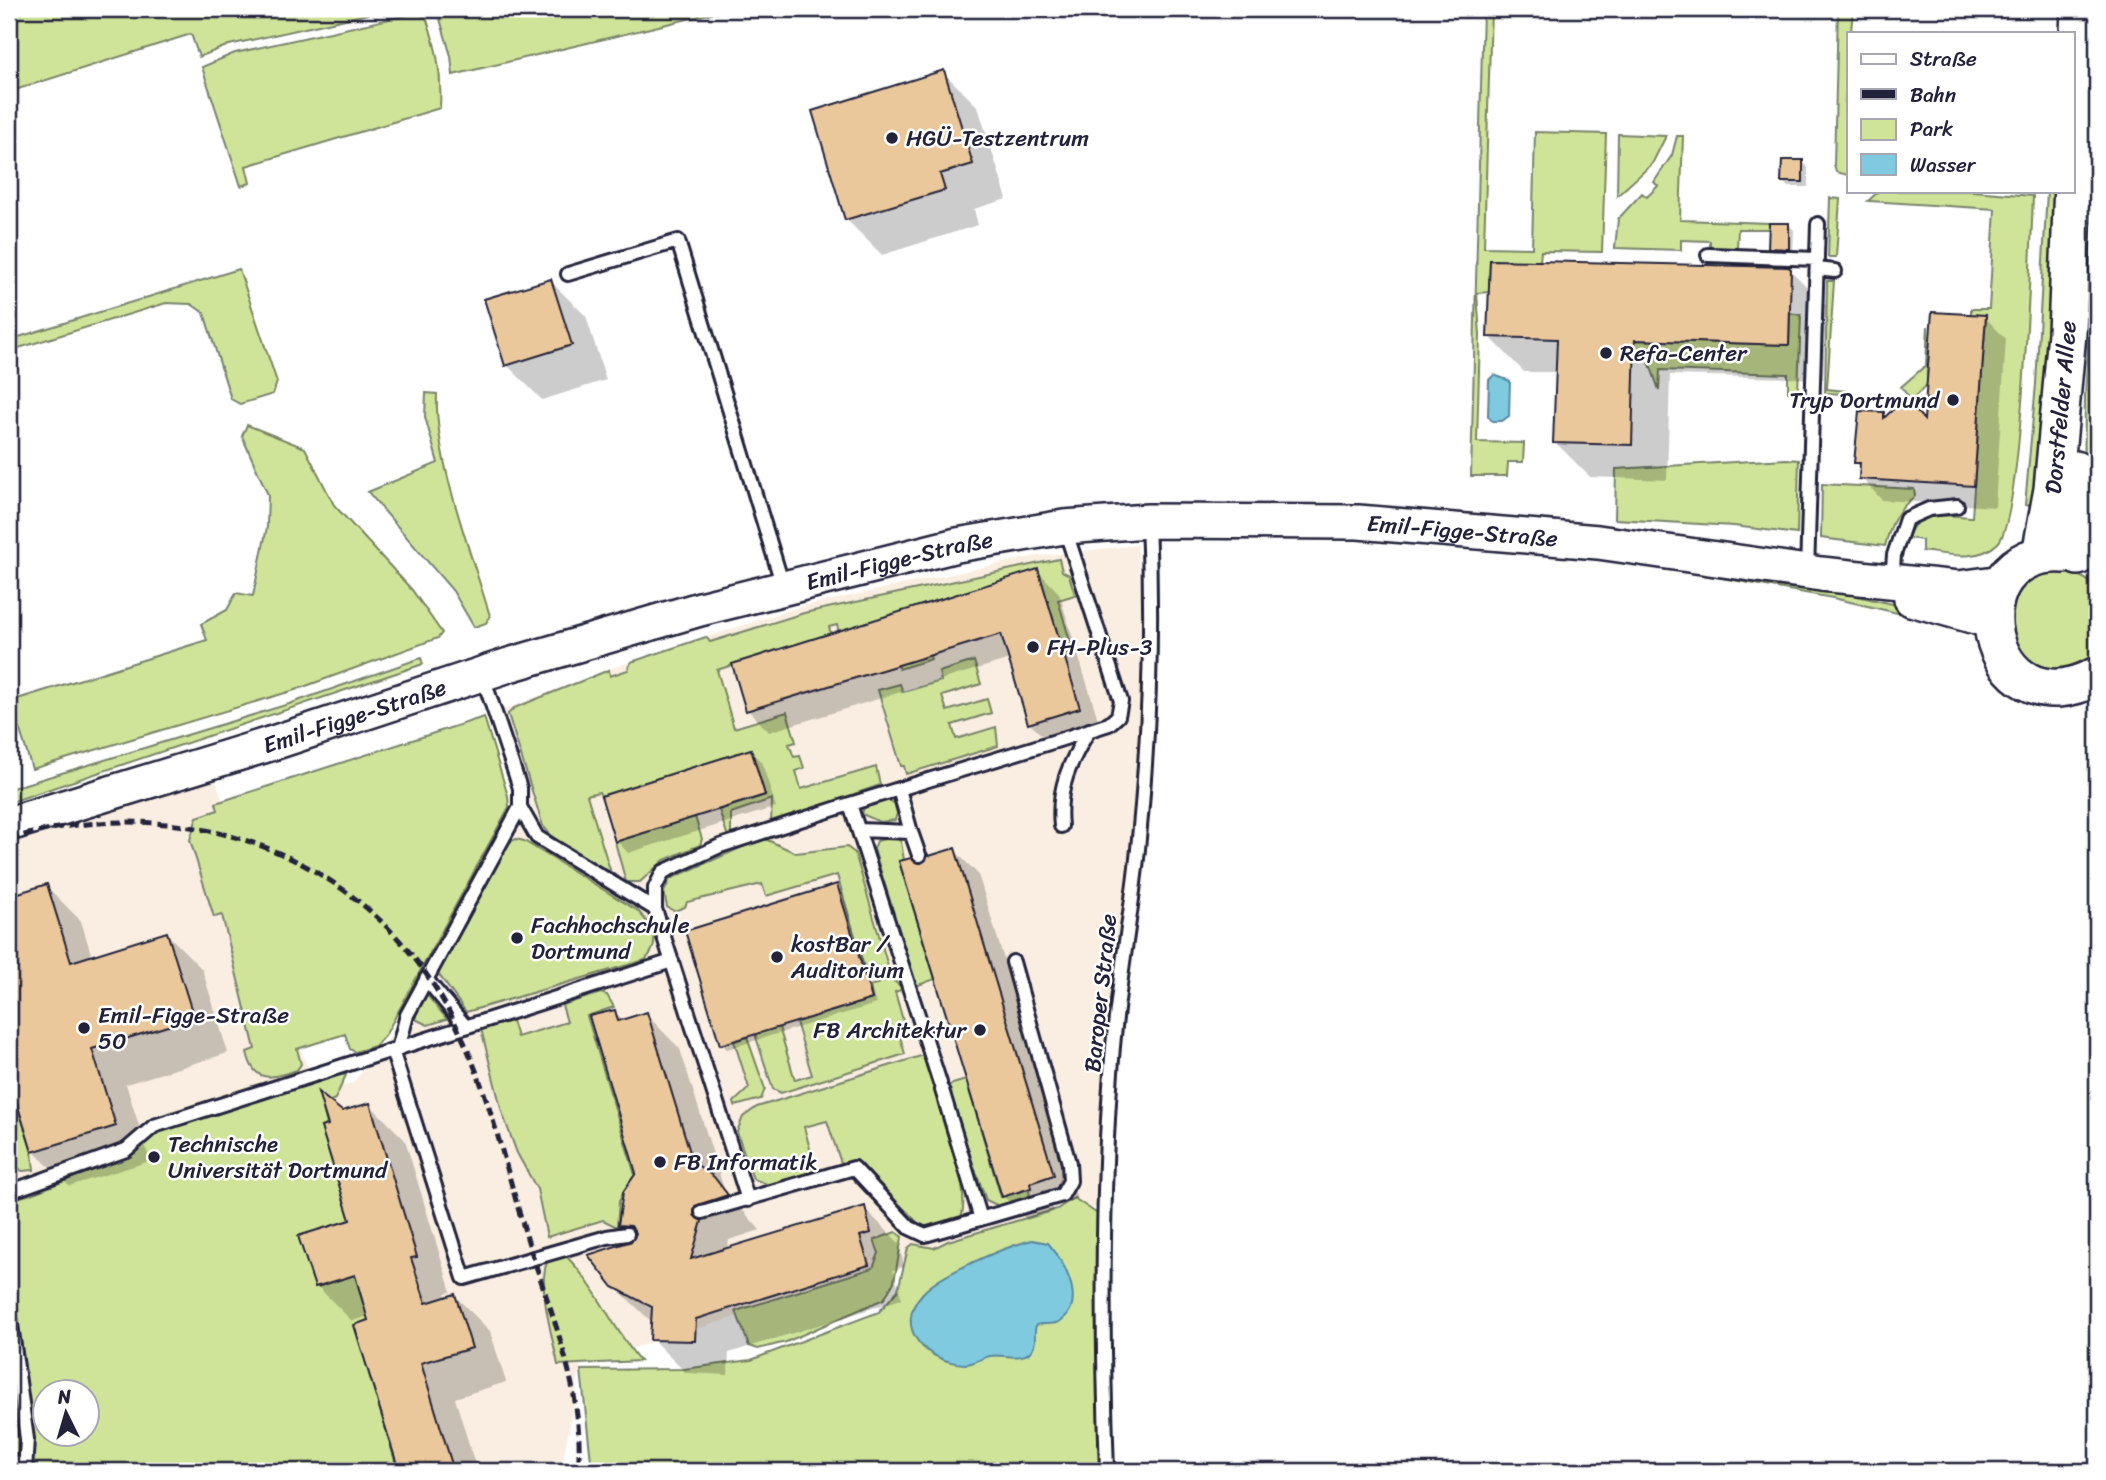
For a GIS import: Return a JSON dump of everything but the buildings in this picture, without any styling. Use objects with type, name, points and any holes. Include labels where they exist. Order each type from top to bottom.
[{"type":"main road","name":"Dorstfelder Allee","points":[[2074,153],[2080,9]]},
{"type":"main road","name":"Dorstfelder Allee","points":[[2088,561],[2076,411],[2081,294],[2097,120]]},
{"type":"main road","name":"Dorstfelder Allee","points":[[2042,555],[2051,513],[2066,346],[2072,192]]},
{"type":"main road","points":[[2088,561],[2042,555],[2018,566],[2003,582],[1993,603],[1990,621],[1992,636],[2004,661],[2033,683],[2065,688],[2097,676]]},
{"type":"street","name":"Emil-Figge-Straße","points":[[9,824],[273,743],[482,674],[783,586],[957,545],[1064,527],[1148,521],[1358,522],[1489,531],[1611,544],[1814,573],[1958,588],[2003,582]]},
{"type":"street","name":"Emil-Figge-Straße","points":[[1814,573],[1990,621]]},
{"type":"lane","points":[[1814,573],[1818,224]]},
{"type":"lane","points":[[568,274],[678,241],[783,586]]},
{"type":"lane","points":[[1708,255],[1817,264],[1835,271]]},
{"type":"lane","points":[[1892,581],[1894,555],[1906,519],[1929,509],[1957,506]]},
{"type":"lane","name":"Baroper Straße","points":[[1107,1471],[1104,1332],[1107,1154],[1112,1057],[1138,849],[1146,751],[1150,664],[1148,521]]},
{"type":"lane","points":[[748,1200],[655,909],[654,888],[663,872],[720,846],[1109,724],[1118,716],[1121,701],[1064,527]]},
{"type":"lane","points":[[482,674],[520,788],[520,807],[407,1015],[395,1049],[464,1278],[607,1237],[627,1234]]},
{"type":"lane","points":[[1061,826],[1059,804],[1062,783],[1089,730]]},
{"type":"lane","points":[[899,789],[919,855]]},
{"type":"lane","points":[[850,804],[981,1219]]},
{"type":"lane","points":[[520,807],[537,837],[655,909]]},
{"type":"lane","points":[[859,830],[911,832]]},
{"type":"lane","points":[[9,1192],[126,1150],[154,1126],[672,961]]},
{"type":"lane","points":[[702,1213],[854,1168],[919,1234],[934,1234],[1062,1195],[1070,1181],[1069,1163],[1013,962]]},
{"type":"lane","points":[[426,979],[466,1027]]},
{"type":"lane","points":[[9,1310],[22,1390],[25,1470]]},
{"type":"lane","points":[[9,1459],[25,1470]]},
{"type":"shaded area","points":[[1137,545],[1143,622],[1141,710],[1103,1205],[581,1364],[561,1471],[9,1471],[9,833],[213,771],[313,1086],[312,1096],[353,1083],[388,1040],[511,807],[512,788],[487,716],[609,669],[799,607],[1031,557]]},
{"type":"green space","points":[[9,9],[390,9],[229,45],[199,57],[191,34],[9,92]]},
{"type":"green space","points":[[437,9],[730,9],[453,75],[451,56]]},
{"type":"green space","points":[[1483,9],[1491,9],[1484,247],[1532,248],[1535,132],[1606,134],[1602,252],[1541,251],[1540,262],[1490,260],[1489,292],[1477,293],[1480,335],[1477,442],[1524,443],[1523,462],[1508,462],[1507,476],[1471,476]]},
{"type":"green space","points":[[1838,9],[1853,9],[1851,32],[1847,32],[1847,175],[1836,172]]},
{"type":"green space","points":[[417,13],[426,17],[436,50],[440,108],[246,166],[250,183],[241,186],[202,67],[235,53]]},
{"type":"green space","points":[[1618,134],[1666,136],[1652,164],[1617,196]]},
{"type":"green space","points":[[1677,136],[1683,136],[1680,220],[1769,223],[1769,229],[1738,229],[1737,248],[1710,247],[1710,241],[1681,240],[1681,250],[1615,248],[1618,219],[1642,193],[1647,197],[1658,186],[1654,182],[1672,155]]},
{"type":"green space","points":[[1878,192],[1985,192],[2033,196],[2024,379],[2013,486],[2006,523],[1998,543],[1981,553],[1962,556],[1922,551],[1922,540],[1908,538],[1912,528],[1926,518],[1944,515],[1972,517],[1986,316],[1971,315],[1971,309],[1989,309],[1995,209],[1868,201]]},
{"type":"green space","points":[[2047,192],[2067,192],[2045,508],[2025,505],[2036,384]]},
{"type":"green space","points":[[1830,198],[1840,199],[1836,257],[1828,257]]},
{"type":"green space","points":[[2097,204],[2097,508],[2084,510],[2085,396]]},
{"type":"green space","points":[[239,269],[277,382],[273,394],[240,404],[231,399],[204,313],[191,304],[166,303],[9,351],[9,340]]},
{"type":"green space","points":[[1827,281],[1834,281],[1827,389],[1845,391],[1845,394],[1825,393]]},
{"type":"green space","points":[[1790,313],[1801,315],[1798,392],[1788,392],[1788,374],[1660,370],[1659,390],[1647,356],[1628,355],[1634,340],[1789,345]]},
{"type":"green space","points":[[1928,326],[1927,385],[1911,400],[1901,387],[1926,365]]},
{"type":"green space","points":[[426,393],[437,394],[441,447],[447,475],[490,616],[486,623],[474,627],[453,591],[368,492],[438,463],[425,417]]},
{"type":"green space","points":[[247,425],[305,448],[334,505],[412,590],[442,633],[438,638],[295,690],[32,769],[11,701],[207,640],[201,624],[227,610],[236,593],[253,596],[267,527],[268,495],[242,436]]},
{"type":"green space","points":[[1799,460],[1797,534],[1734,526],[1615,519],[1616,469]]},
{"type":"green space","points":[[1822,484],[1914,489],[1915,496],[1895,518],[1885,546],[1821,538]]},
{"type":"green space","points":[[1059,559],[1062,571],[1069,575],[1075,595],[1058,600],[1073,651],[1064,654],[1038,570],[915,607],[931,659],[899,669],[884,619],[839,632],[837,625],[829,627],[831,634],[717,670],[734,728],[787,712],[796,742],[789,744],[794,757],[800,756],[804,768],[796,771],[801,789],[876,767],[880,785],[771,823],[772,799],[731,813],[731,836],[728,837],[719,810],[765,795],[751,749],[601,796],[599,792],[587,795],[611,873],[555,840],[543,826],[508,714],[514,708],[609,670],[610,676],[628,670],[631,662],[706,637],[710,642],[804,613]]},
{"type":"green space","points":[[1700,569],[1834,591],[1947,616],[1945,624],[1833,598],[1699,574]]},
{"type":"green space","points":[[2055,570],[2078,575],[2097,588],[2097,653],[2072,669],[2049,670],[2029,660],[2015,643],[2009,622],[2012,600],[2027,582]]},
{"type":"green space","points":[[421,658],[423,664],[11,802],[9,789],[289,704]]},
{"type":"green space","points":[[974,661],[981,684],[942,696],[947,711],[987,699],[991,713],[952,725],[956,739],[996,727],[998,746],[906,774],[904,766],[901,766],[878,690],[900,684],[903,692],[941,681],[939,672]]},
{"type":"green space","points":[[484,717],[509,807],[386,1034],[375,1046],[355,1052],[350,1049],[345,1034],[297,1049],[301,1064],[297,1070],[272,1077],[259,1074],[250,1063],[247,1052],[255,1049],[222,915],[214,917],[190,840],[197,817],[218,810],[216,803]]},
{"type":"green space","points":[[887,800],[894,803],[897,813],[895,820],[880,822],[862,814],[864,808]]},
{"type":"green space","points":[[695,817],[702,839],[700,845],[664,860],[640,882],[626,882],[615,842]]},
{"type":"green space","points":[[896,836],[901,842],[904,860],[899,862],[935,979],[916,986],[874,849],[877,841]]},
{"type":"green space","points":[[763,838],[796,853],[847,847],[855,853],[890,973],[868,980],[837,875],[766,896],[762,884],[687,902],[685,907],[674,911],[667,907],[664,892],[670,879]]},
{"type":"green space","points":[[516,839],[524,841],[638,911],[654,935],[653,947],[645,960],[466,1012],[437,972],[509,843]]},
{"type":"green space","points":[[891,979],[904,989],[895,992],[904,1024],[897,1026],[905,1054],[781,1093],[773,1089],[755,1034],[779,1027],[795,1080],[812,1075],[796,1022],[872,999],[870,986]]},
{"type":"green space","points":[[601,993],[607,995],[614,1007],[587,1016],[635,1175],[619,1201],[617,1227],[603,1220],[547,1237],[537,1189],[517,1153],[502,1112],[481,1029],[512,1021],[517,1037],[567,1022],[562,1005]]},
{"type":"green space","points":[[426,994],[447,1019],[428,1025],[417,1020],[415,1014]]},
{"type":"green space","points":[[747,1037],[765,1089],[761,1099],[735,1106],[734,1102],[749,1088],[734,1041]]},
{"type":"green space","points":[[924,1055],[957,1162],[962,1184],[961,1217],[930,1228],[920,1225],[856,1160],[841,1163],[827,1121],[804,1127],[816,1170],[770,1185],[753,1179],[737,1132],[743,1117],[757,1107]]},
{"type":"green space","points":[[339,1074],[346,1075],[335,1099],[322,1105],[327,1125],[321,1127],[350,1220],[299,1238],[318,1287],[367,1271],[359,1290],[365,1309],[375,1318],[355,1326],[398,1471],[9,1471],[9,1200],[130,1156],[157,1132]]},
{"type":"green space","points":[[966,1080],[1001,1197],[1029,1189],[1030,1199],[1001,1207],[986,1200],[946,1086]]},
{"type":"green space","points":[[11,1085],[32,1152],[34,1170],[22,1171],[9,1160]]},
{"type":"green space","points":[[1074,1198],[1099,1215],[1101,1471],[589,1471],[591,1461],[581,1370],[684,1369],[751,1360],[879,1312],[898,1290],[908,1248],[913,1244],[934,1248],[948,1241],[1057,1209]]},
{"type":"green space","points":[[896,1232],[902,1237],[894,1282],[884,1299],[786,1342],[758,1349],[749,1346],[736,1311],[873,1268],[879,1253],[874,1240]]},
{"type":"green space","points":[[564,1254],[585,1279],[640,1361],[558,1365],[546,1310],[544,1281],[549,1258]]},
{"type":"water","points":[[1494,375],[1510,381],[1509,416],[1502,421],[1492,421],[1488,416],[1489,380]]},
{"type":"water","points":[[1032,1240],[1048,1243],[1060,1259],[1070,1280],[1072,1302],[1070,1311],[1060,1321],[1036,1325],[1035,1341],[1028,1353],[1016,1357],[990,1356],[965,1364],[938,1357],[918,1341],[912,1331],[911,1319],[914,1307],[930,1286],[973,1262]]},
{"type":"railway","points":[[9,839],[76,825],[142,822],[207,830],[268,848],[325,877],[376,916],[420,966],[456,1025],[478,1076],[564,1352],[576,1411],[578,1471]]},
{"type":"place","name":"HGÜ-Testzentrum","points":[[892,138]]},
{"type":"place","name":"Refa-Center","points":[[1606,353]]},
{"type":"place","name":"Tryp Dortmund","points":[[1953,400]]},
{"type":"place","name":"FH-Plus-3","points":[[1033,647]]},
{"type":"place","name":"Fachhochschule Dortmund","points":[[517,938]]},
{"type":"place","name":"kostBar / Auditorium","points":[[777,957]]},
{"type":"place","name":"Emil-Figge-Straße 50","points":[[84,1028]]},
{"type":"place","name":"FB Architektur","points":[[980,1030]]},
{"type":"place","name":"Technische Universität Dortmund","points":[[154,1157]]},
{"type":"place","name":"FB Informatik","points":[[660,1162]]}]
